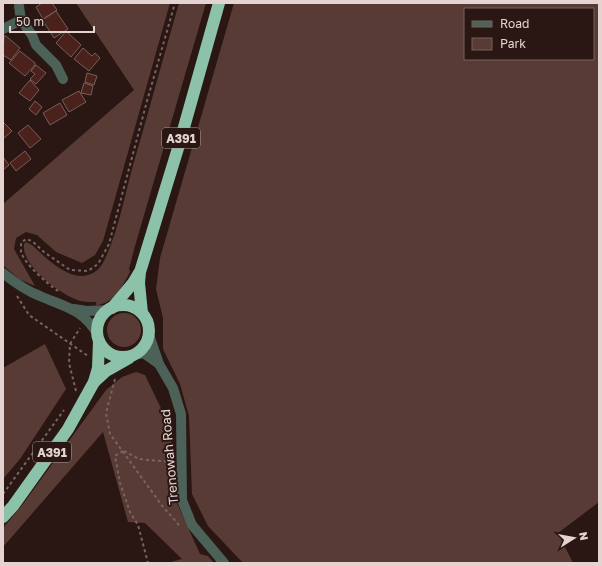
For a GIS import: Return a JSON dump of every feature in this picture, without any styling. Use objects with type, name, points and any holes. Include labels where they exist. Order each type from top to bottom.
[{"type":"highway","name":"A391","points":[[142,313],[139,283],[140,272],[219,3]]},
{"type":"highway","name":"A391","points":[[110,309],[133,283],[140,272]]},
{"type":"highway","points":[[121,305],[130,306],[142,313],[147,321],[149,335],[147,343],[135,354],[123,357],[113,355],[105,349],[98,338],[99,321],[110,309],[121,305]]},
{"type":"highway","name":"A391","points":[[3,517],[13,506],[68,429],[94,382],[98,363],[98,338]]},
{"type":"highway","name":"A391","points":[[94,382],[109,370],[135,354]]},
{"type":"street","points":[[19,6],[21,20],[32,35],[36,44],[56,65],[64,79]]},
{"type":"street","points":[[3,29],[21,20]]},
{"type":"street","points":[[3,273],[39,296],[72,309],[87,311],[110,309]]},
{"type":"street","points":[[72,309],[92,324],[98,338]]},
{"type":"street","name":"Trenowah Road","points":[[149,335],[159,364],[173,388],[181,414],[182,500],[192,525],[224,563]]},
{"type":"street","name":"Trenowah Road","points":[[135,354],[144,354],[159,364]]},
{"type":"path","points":[[60,292],[50,286],[31,268],[21,253],[21,243],[26,239],[32,241],[44,252],[70,270],[88,271],[98,264],[109,244],[146,101],[175,3]]},
{"type":"path","points":[[12,280],[13,291],[29,315],[98,363]]},
{"type":"path","points":[[73,396],[76,391],[69,362],[70,344],[85,319]]},
{"type":"path","points":[[109,370],[116,374],[106,413],[110,434],[173,519],[179,525],[198,533]]},
{"type":"path","points":[[3,494],[66,407]]},
{"type":"path","points":[[123,451],[138,459],[181,462]]},
{"type":"path","points":[[123,451],[119,452],[115,456],[116,467],[130,512],[138,525],[148,563]]},
{"type":"green space","points":[[76,3],[170,3],[103,241],[95,255],[82,263],[56,252],[37,235],[26,232],[16,238],[14,249],[35,286],[19,279],[3,265],[3,204],[134,90]]},
{"type":"green space","points":[[179,3],[206,3],[135,246],[129,269],[130,272],[117,293],[108,302],[96,305],[96,302],[80,301],[63,293],[35,270],[25,253],[24,244],[26,242],[32,245],[57,267],[73,275],[80,276],[91,274],[102,264],[110,248],[117,226]]},
{"type":"green space","points":[[234,3],[599,3],[599,502],[558,533],[573,563],[243,563],[208,526],[192,494],[189,416],[180,384],[163,349],[163,318],[156,289],[160,258]]},
{"type":"green space","points":[[121,313],[127,313],[131,314],[138,320],[141,330],[140,337],[134,344],[127,347],[121,347],[117,346],[110,340],[107,333],[107,327],[108,323],[114,316]]},
{"type":"green space","points":[[45,344],[66,389],[20,459],[3,479],[3,368]]},
{"type":"green space","points":[[136,372],[145,375],[170,427],[176,501],[200,554],[208,556],[214,563],[167,563],[182,559],[145,523],[128,522],[103,432],[3,547],[3,528],[23,504],[106,390],[122,377]]},
{"type":"building","points":[[42,3],[52,3],[57,10],[43,19],[36,7]]},
{"type":"building","points":[[56,11],[68,29],[54,38],[43,21]]},
{"type":"building","points":[[66,31],[81,45],[71,57],[56,43]]},
{"type":"building","points":[[4,36],[20,48],[11,60],[3,55]]},
{"type":"building","points":[[83,48],[92,56],[95,53],[100,58],[89,71],[74,59]]},
{"type":"building","points":[[20,51],[35,63],[35,65],[25,76],[9,63]]},
{"type":"building","points":[[36,65],[46,73],[36,84],[30,79],[35,74],[31,71]]},
{"type":"building","points":[[87,73],[97,76],[94,85],[85,82]]},
{"type":"building","points":[[30,80],[39,90],[30,101],[19,93]]},
{"type":"building","points":[[84,83],[93,86],[91,95],[81,93]]},
{"type":"building","points":[[79,91],[86,102],[69,112],[62,100]]},
{"type":"building","points":[[35,101],[42,107],[36,115],[29,109]]},
{"type":"building","points":[[60,103],[67,115],[50,125],[43,113]]},
{"type":"building","points":[[3,122],[12,131],[3,139]]},
{"type":"building","points":[[28,125],[41,139],[30,148],[18,133]]},
{"type":"building","points":[[25,151],[31,159],[16,171],[10,163]]},
{"type":"building","points":[[3,157],[9,165],[3,170]]}]
